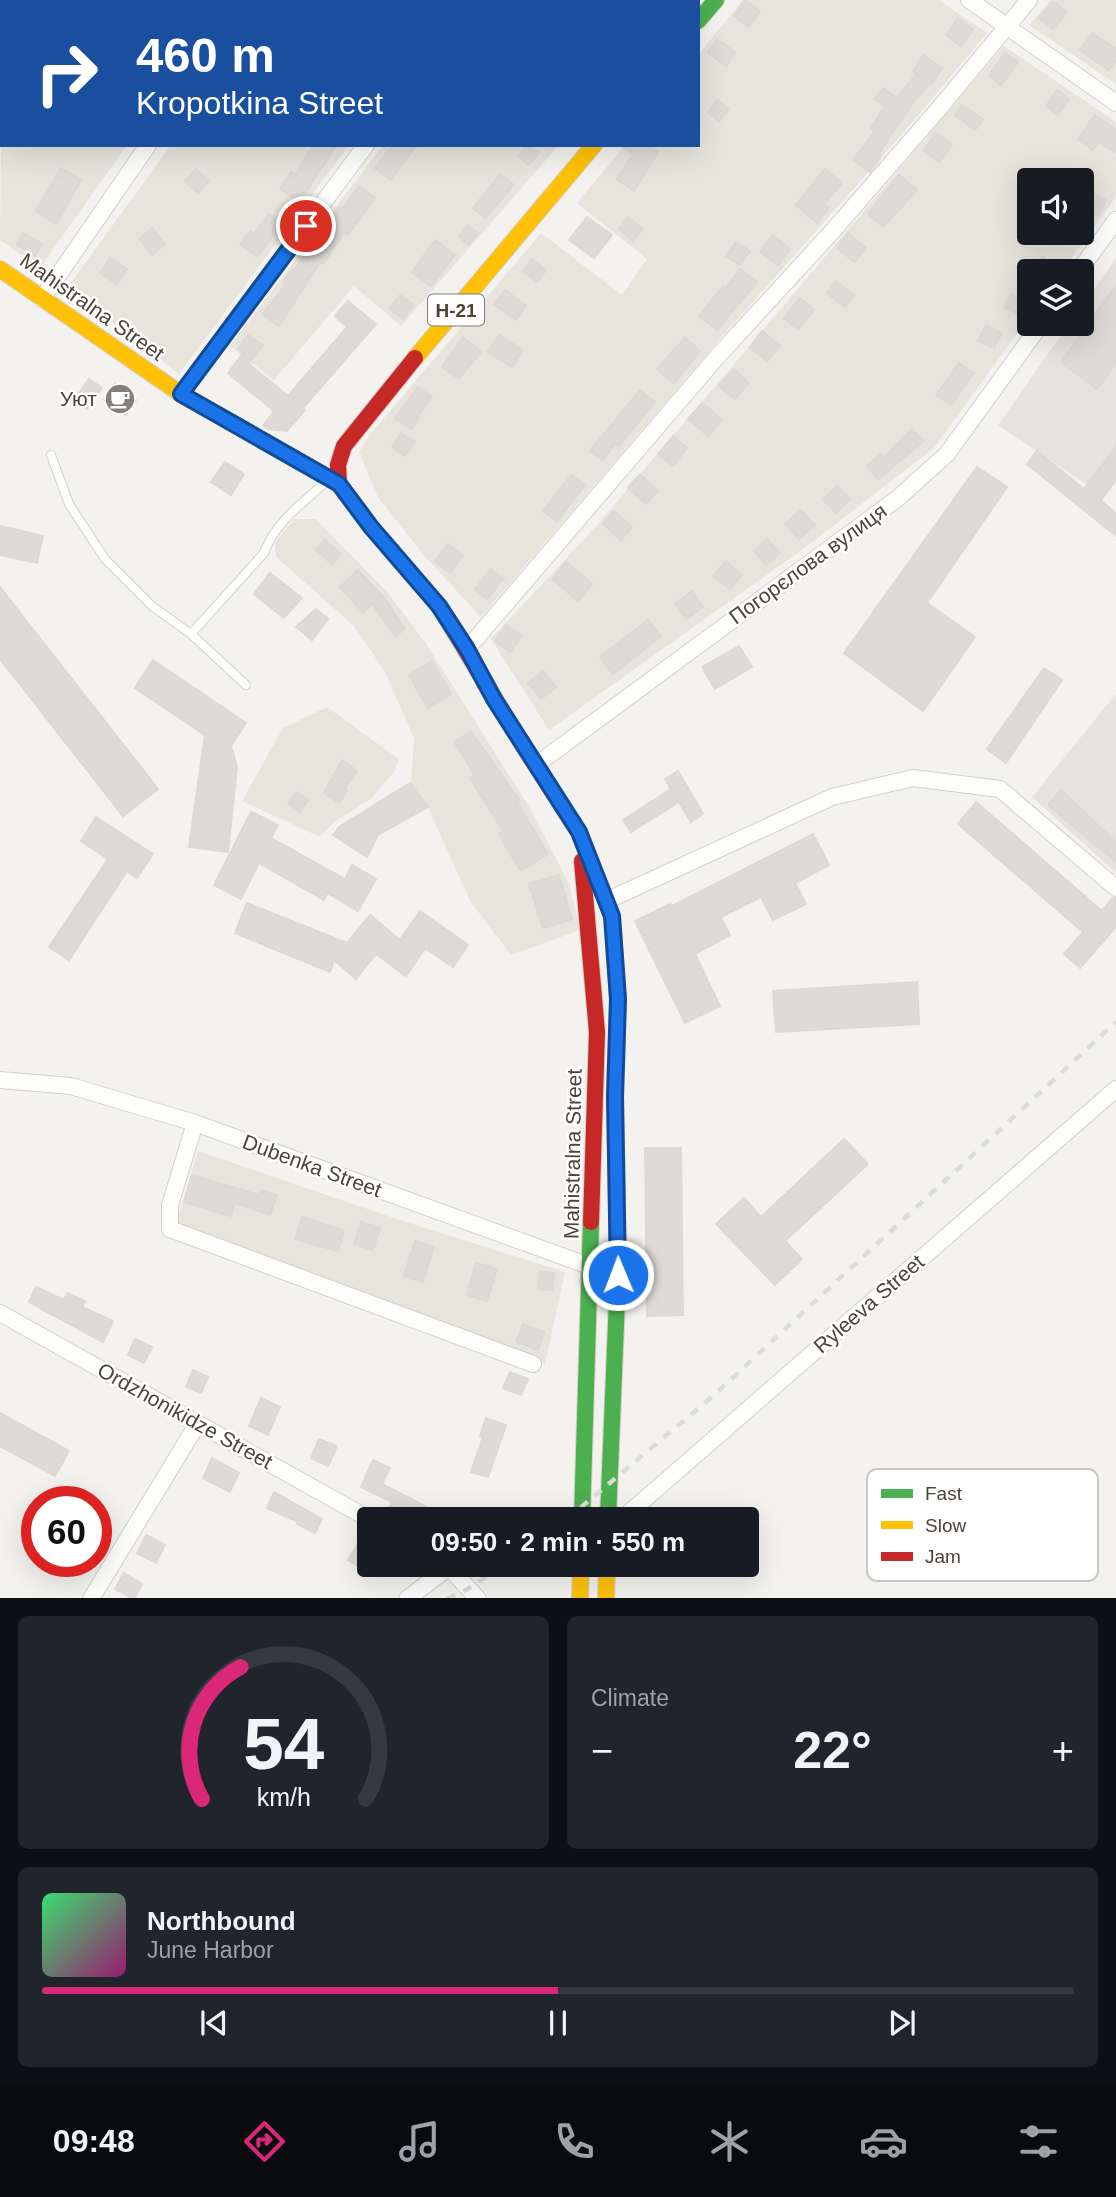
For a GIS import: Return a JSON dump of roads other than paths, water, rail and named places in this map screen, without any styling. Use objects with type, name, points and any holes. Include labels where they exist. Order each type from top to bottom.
[{"type":"main road","points":[[700,19],[716,0]]},
{"type":"main road","name":"Н-21","points":[[334,482],[344,446],[361,423],[592,147]]},
{"type":"main road","name":"Mahistralna Street","points":[[0,269],[181,394],[334,482],[439,606],[467,649],[494,699],[579,832],[612,916],[618,999],[615,1098],[618,1275],[608,1507]]},
{"type":"main road","name":"Mahistralna Street","points":[[579,832],[597,1032],[592,1267],[582,1507]]},
{"type":"main road","points":[[580,1598],[581,1577]]},
{"type":"main road","points":[[606,1598],[607,1577]]},
{"type":"street","points":[[969,0],[1116,103]]},
{"type":"street","points":[[467,649],[717,357],[830,234],[1029,0]]},
{"type":"street","points":[[42,299],[147,147]]},
{"type":"street","points":[[181,394],[365,147]]},
{"type":"street","points":[[1088,259],[1116,220]]},
{"type":"street","name":"Погорєлова вулиця","points":[[536,765],[898,498],[947,454],[1032,336]]},
{"type":"street","points":[[606,901],[832,797],[913,778],[1000,789],[1116,888]]},
{"type":"street","name":"Dubenka Street","points":[[0,1080],[71,1086],[195,1123],[618,1275]]},
{"type":"street","name":"Ryleeva Street","points":[[636,1507],[1116,1089]]},
{"type":"street","points":[[195,1123],[170,1205],[170,1229],[533,1364]]},
{"type":"street","name":"Ordzhonikidze Street","points":[[0,1313],[357,1512]]},
{"type":"street","points":[[91,1598],[198,1423]]},
{"type":"street","points":[[407,1598],[433,1577]]},
{"type":"street","points":[[458,1577],[478,1598]]},
{"type":"lane","points":[[51,455],[69,504],[105,559],[152,607],[191,634],[246,685]]},
{"type":"lane","points":[[191,634],[264,553],[269,541],[289,514],[334,482]]},
{"type":"railway","points":[[581,1507],[713,1396],[1116,1022]]},
{"type":"railway","points":[[449,1598],[485,1577]]},
{"type":"place","name":"Уют","points":[[120,399]]}]
